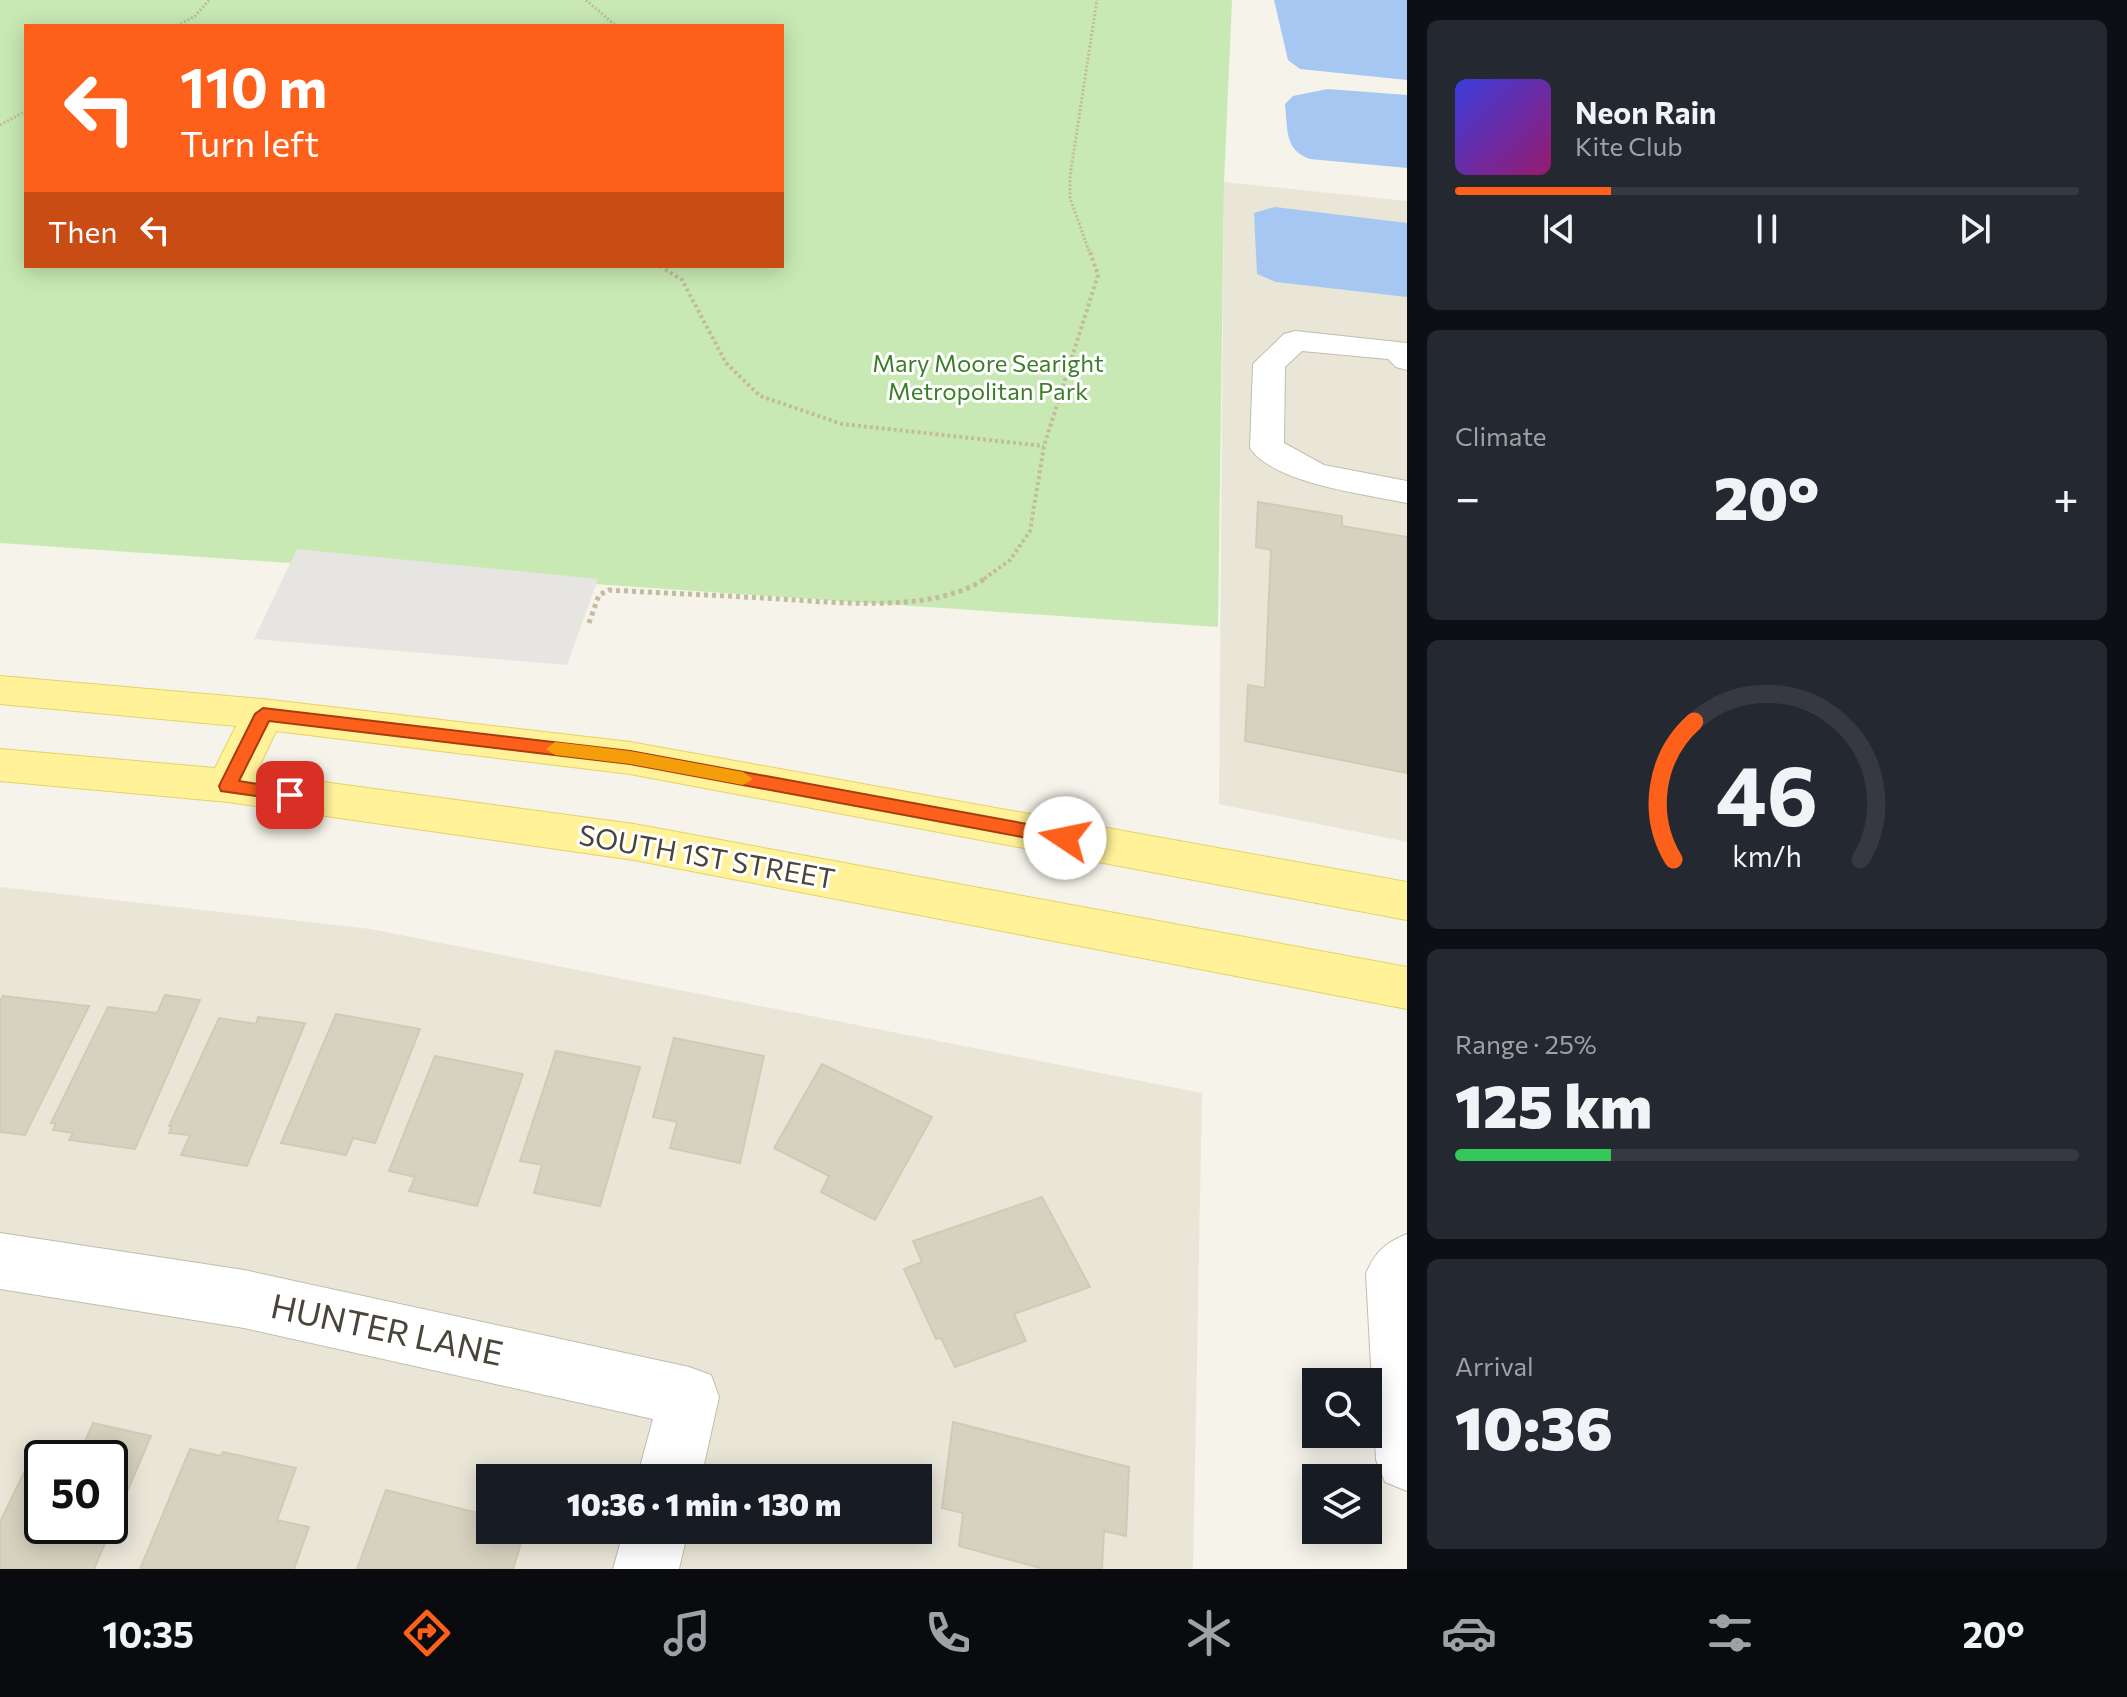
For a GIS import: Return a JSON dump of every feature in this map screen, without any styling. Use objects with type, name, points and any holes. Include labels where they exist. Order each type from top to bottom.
[{"type":"main road","points":[[0,690],[263,714],[630,758],[1407,901]]},
{"type":"main road","points":[[228,786],[263,714]]},
{"type":"main road","name":"SOUTH 1ST STREET","points":[[0,765],[228,786],[634,842],[1407,988]]},
{"type":"street","points":[[1407,360],[1397,350],[1295,341],[1269,364],[1267,448],[1313,473],[1407,492]]},
{"type":"street","name":"HUNTER LANE","points":[[0,1261],[244,1299],[689,1397],[672,1464]]},
{"type":"street","points":[[1407,1262],[1395,1273],[1407,1460]]},
{"type":"street","points":[[646,1569],[652,1544]]},
{"type":"path","points":[[181,24],[195,16],[209,0]]},
{"type":"path","points":[[586,0],[614,24]]},
{"type":"path","points":[[589,623],[599,595],[609,590],[880,604],[933,598],[978,584],[1010,560],[1030,531],[1044,446],[1098,275],[1070,198],[1070,176],[1097,0]]},
{"type":"path","points":[[0,125],[24,112]]},
{"type":"path","points":[[663,268],[682,280],[726,363],[760,396],[842,424],[1044,446]]},
{"type":"shaded area","points":[[1224,182],[1407,201],[1407,842],[1219,804]]},
{"type":"shaded area","points":[[297,549],[598,579],[567,665],[254,639]]},
{"type":"shaded area","points":[[0,887],[370,929],[1202,1093],[1193,1569],[0,1569]]},
{"type":"green space","name":"Mary Moore Searight Metropolitan Park","points":[[0,0],[1232,0],[1224,182],[1218,627],[0,543]]},
{"type":"water","points":[[1274,0],[1407,0],[1407,80],[1300,69],[1288,60]]},
{"type":"water","points":[[1328,89],[1407,95],[1407,168],[1310,159],[1296,150],[1287,130],[1285,104],[1293,96]]},
{"type":"water","points":[[1275,207],[1407,223],[1407,297],[1276,282],[1257,274],[1254,213]]},
{"type":"building","points":[[1258,502],[1342,516],[1342,526],[1407,537],[1407,773],[1245,741],[1248,685],[1265,688],[1271,550],[1256,547]]},
{"type":"building","points":[[165,995],[200,1000],[135,1149],[69,1140],[73,1133],[53,1130],[56,1123],[51,1123],[108,1007],[157,1013]]},
{"type":"building","points":[[3,996],[89,1006],[25,1135],[0,1132],[0,1001]]},
{"type":"building","points":[[336,1014],[420,1029],[375,1143],[353,1138],[346,1155],[281,1143]]},
{"type":"building","points":[[258,1017],[305,1023],[247,1166],[181,1155],[190,1135],[169,1133],[172,1126],[169,1126],[219,1018],[256,1024]]},
{"type":"building","points":[[674,1038],[764,1056],[740,1163],[670,1148],[677,1122],[653,1117]]},
{"type":"building","points":[[556,1051],[640,1067],[600,1206],[534,1193],[542,1165],[520,1161]]},
{"type":"building","points":[[435,1056],[523,1074],[477,1206],[409,1191],[415,1177],[389,1171]]},
{"type":"building","points":[[822,1064],[932,1117],[875,1220],[821,1192],[829,1176],[774,1148]]},
{"type":"building","points":[[1042,1197],[1090,1287],[1014,1314],[1026,1341],[955,1367],[941,1338],[936,1339],[904,1269],[922,1262],[913,1241]]},
{"type":"building","points":[[953,1422],[1129,1467],[1126,1536],[1104,1531],[1102,1569],[1044,1569],[959,1546],[963,1513],[942,1508]]},
{"type":"building","points":[[93,1423],[151,1436],[128,1490],[128,1440],[86,1440]]},
{"type":"building","points":[[190,1449],[221,1456],[223,1452],[296,1468],[277,1520],[309,1527],[294,1569],[140,1569]]},
{"type":"building","points":[[24,1472],[24,1544],[105,1544],[94,1569],[0,1569],[0,1522]]},
{"type":"building","points":[[386,1490],[476,1512],[476,1544],[521,1544],[513,1569],[357,1569]]},
{"type":"slow traffic","points":[[555,749],[630,758],[743,779]]},
{"type":"route","points":[[290,795],[228,786],[263,714],[630,758],[1065,838]]}]
